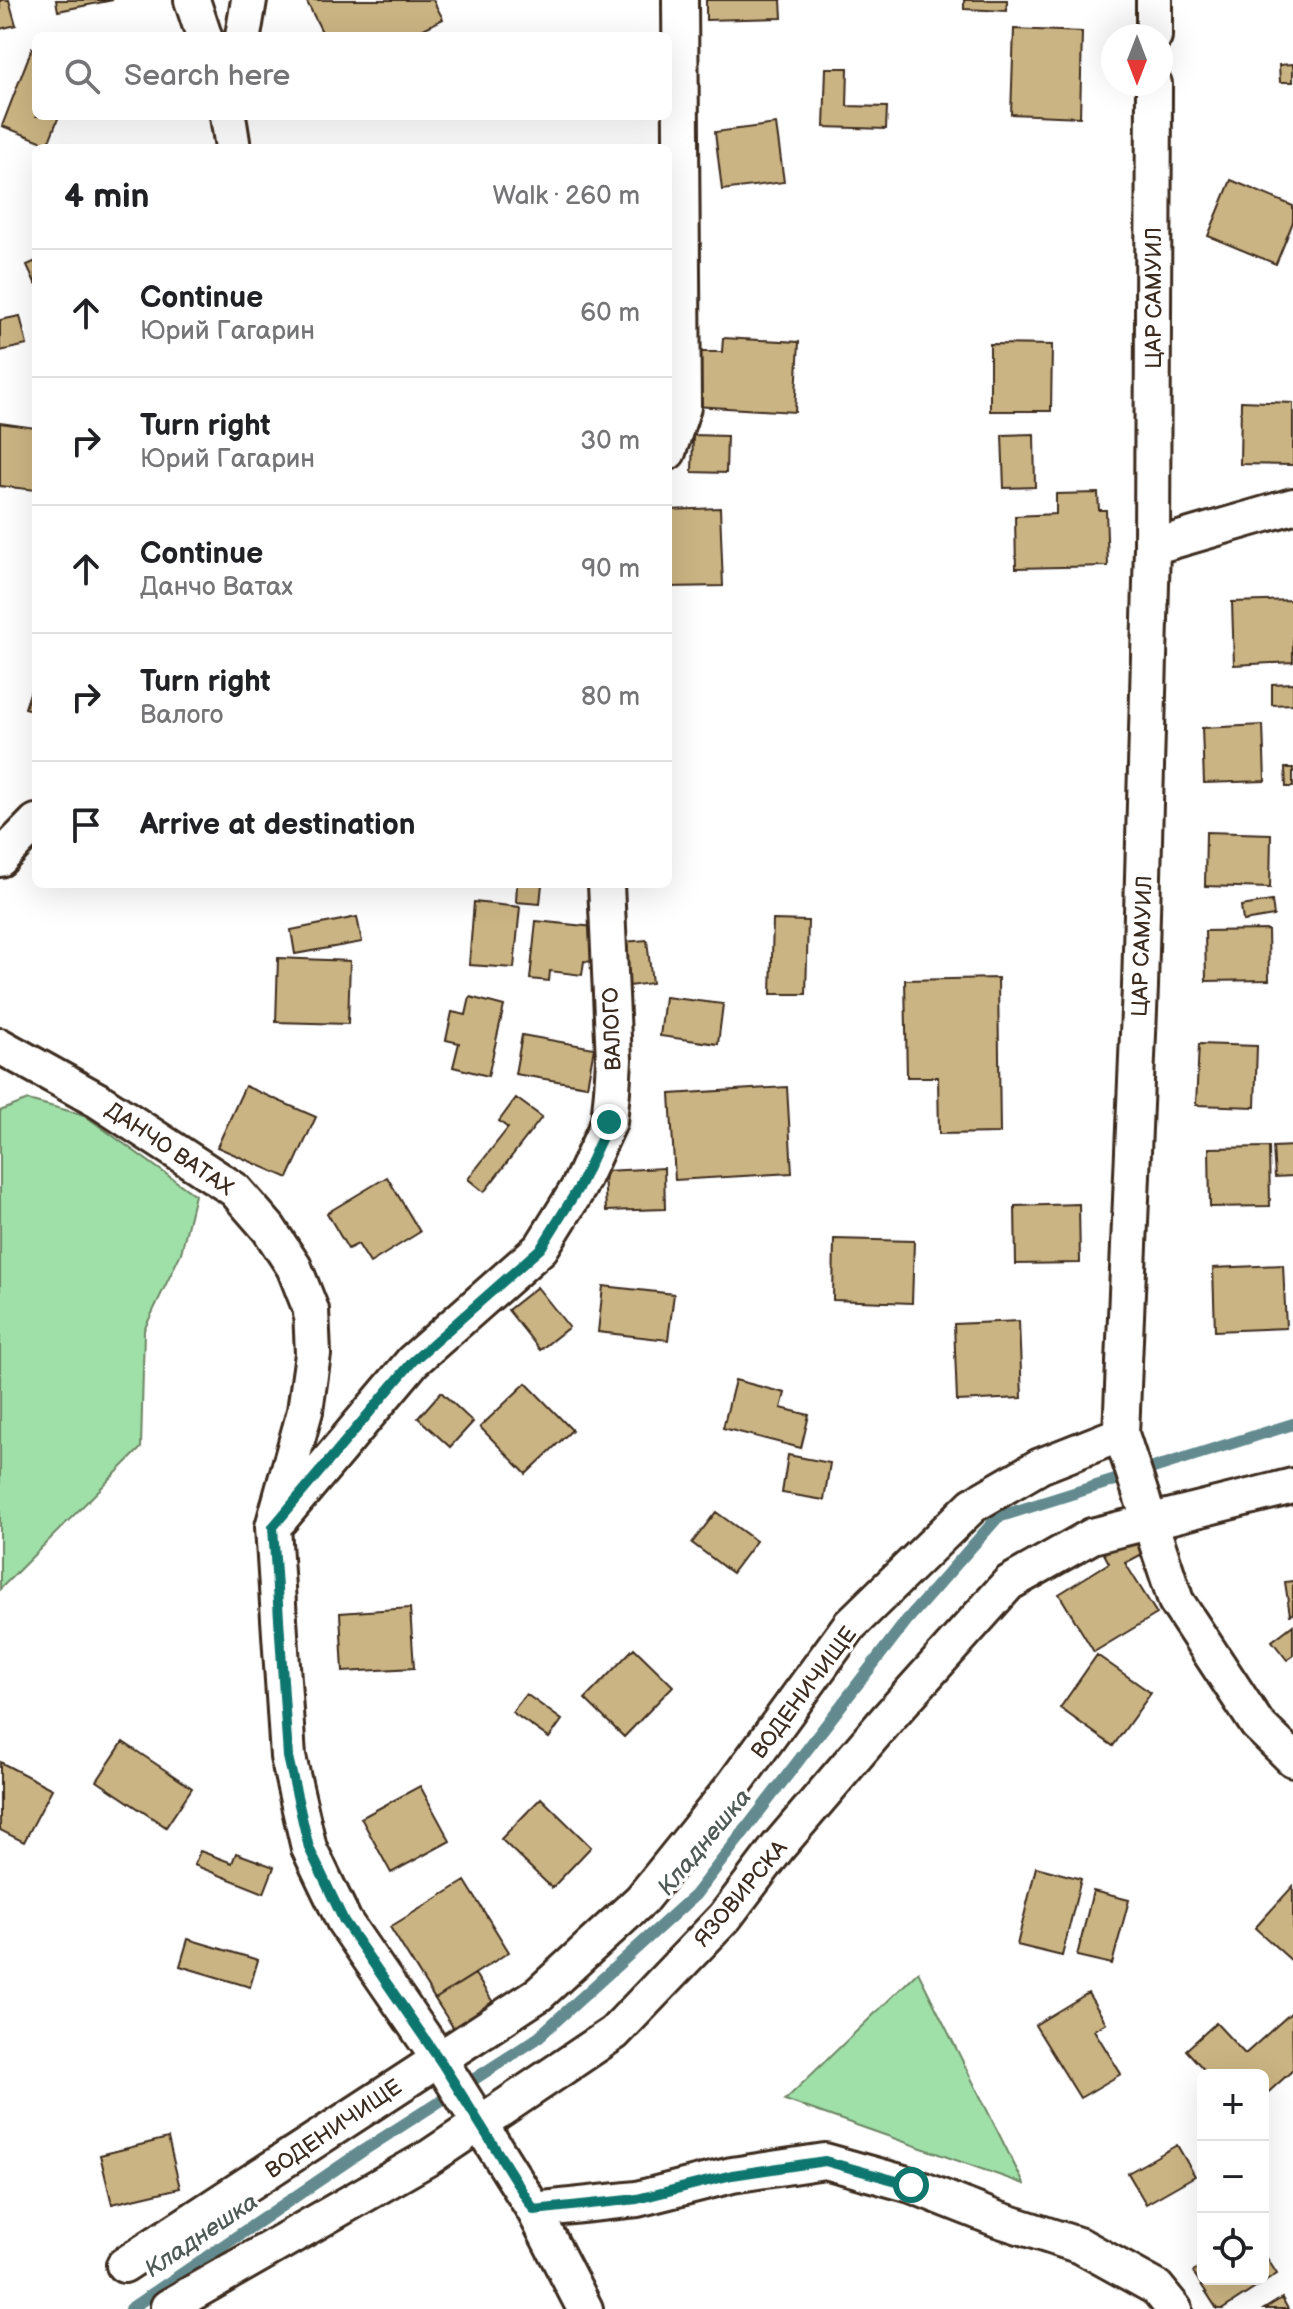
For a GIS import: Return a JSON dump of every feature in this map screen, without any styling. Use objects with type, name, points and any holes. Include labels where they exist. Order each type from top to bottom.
[{"type":"street","points":[[192,0],[203,32]]},
{"type":"street","points":[[244,32],[249,0]]},
{"type":"street","points":[[672,440],[683,407],[680,0]]},
{"type":"street","points":[[1154,0],[1154,24]]},
{"type":"street","name":"ЦАР САМУИЛ","points":[[1154,96],[1152,547],[1140,987],[1121,1434],[1176,1601],[1257,1724],[1293,1759]]},
{"type":"street","points":[[229,120],[232,144]]},
{"type":"street","points":[[1152,547],[1293,506]]},
{"type":"street","points":[[0,859],[32,826]]},
{"type":"street","name":"ВАЛОГО","points":[[273,1527],[413,1361],[541,1248],[579,1187],[609,1122],[612,1091],[614,1060],[606,888]]},
{"type":"street","name":"ДАНЧО ВАТАХ","points":[[0,1046],[99,1101],[235,1190],[269,1229],[294,1267],[311,1310],[313,1354],[305,1411],[273,1527],[288,1757],[309,1848],[344,1921],[440,2062],[534,2210],[585,2309]]},
{"type":"street","name":"ВОДЕНИЧИЩЕ","points":[[124,2265],[440,2062],[539,1994],[641,1900],[733,1786],[850,1625],[973,1505],[1040,1466],[1121,1434]]},
{"type":"street","name":"ЯЗОВИРСКА","points":[[168,2307],[430,2157],[476,2119],[614,2033],[725,1917],[778,1847],[1009,1583],[1092,1536],[1293,1486]]},
{"type":"street","points":[[534,2210],[637,2199],[732,2175],[825,2161],[911,2185],[997,2219],[1081,2246],[1157,2288],[1174,2309]]},
{"type":"green space","points":[[28,1100],[84,1115],[195,1195],[181,1253],[144,1330],[141,1448],[0,1589],[0,1111]]},
{"type":"green space","points":[[918,1972],[1024,2184],[785,2100]]},
{"type":"building","points":[[0,0],[9,0],[16,25],[0,29]]},
{"type":"building","points":[[56,0],[113,0],[58,11]]},
{"type":"building","points":[[306,0],[433,0],[443,19],[418,32],[322,32]]},
{"type":"building","points":[[706,0],[781,0],[782,18],[706,20]]},
{"type":"building","points":[[964,0],[1007,0],[1007,11],[964,9]]},
{"type":"building","points":[[1014,29],[1082,32],[1080,117],[1011,114]]},
{"type":"building","points":[[32,48],[32,120],[57,120],[48,144],[2,126]]},
{"type":"building","points":[[1293,64],[1293,82],[1280,82],[1279,65]]},
{"type":"building","points":[[826,68],[848,68],[847,106],[887,107],[886,129],[824,127]]},
{"type":"building","points":[[776,124],[784,182],[722,190],[715,132]]},
{"type":"building","points":[[1231,180],[1293,206],[1293,222],[1276,264],[1208,236]]},
{"type":"building","points":[[20,316],[27,345],[0,351],[0,320]]},
{"type":"building","points":[[723,338],[799,342],[795,412],[694,406],[696,352],[722,352]]},
{"type":"building","points":[[990,344],[1052,345],[1051,411],[990,411]]},
{"type":"building","points":[[1241,401],[1293,403],[1293,465],[1240,464]]},
{"type":"building","points":[[0,423],[32,427],[32,490],[0,486]]},
{"type":"building","points":[[1034,434],[1035,487],[1004,488],[1002,435]]},
{"type":"building","points":[[693,435],[727,436],[726,473],[692,472]]},
{"type":"building","points":[[1098,493],[1099,510],[1106,510],[1108,566],[1016,568],[1015,516],[1056,514],[1056,494]]},
{"type":"building","points":[[720,508],[723,586],[672,587],[672,510]]},
{"type":"building","points":[[1293,600],[1293,662],[1234,665],[1232,602]]},
{"type":"building","points":[[1293,683],[1293,704],[1272,705],[1272,684]]},
{"type":"building","points":[[32,687],[32,711],[25,708]]},
{"type":"building","points":[[1263,725],[1265,781],[1204,783],[1202,728]]},
{"type":"building","points":[[1285,768],[1293,768],[1293,787],[1286,787]]},
{"type":"building","points":[[1206,832],[1271,834],[1270,888],[1205,886]]},
{"type":"building","points":[[517,888],[542,888],[540,904],[516,902]]},
{"type":"building","points":[[1272,901],[1274,916],[1243,921],[1241,906]]},
{"type":"building","points":[[474,902],[520,907],[514,968],[469,965]]},
{"type":"building","points":[[357,917],[362,942],[295,954],[291,930]]},
{"type":"building","points":[[773,920],[808,921],[806,994],[771,994]]},
{"type":"building","points":[[536,921],[604,928],[600,963],[584,961],[582,975],[550,971],[549,981],[530,979]]},
{"type":"building","points":[[1268,930],[1269,980],[1206,981],[1205,931]]},
{"type":"building","points":[[647,940],[652,983],[629,986],[624,942]]},
{"type":"building","points":[[278,958],[350,961],[348,1024],[276,1022]]},
{"type":"building","points":[[998,978],[1000,1133],[939,1134],[938,1077],[907,1077],[905,980]]},
{"type":"building","points":[[470,997],[504,1006],[488,1076],[453,1067],[459,1043],[446,1040],[452,1012],[466,1015]]},
{"type":"building","points":[[665,997],[723,1004],[718,1044],[660,1036]]},
{"type":"building","points":[[522,1035],[594,1048],[587,1086],[515,1074]]},
{"type":"building","points":[[1199,1044],[1257,1046],[1255,1107],[1196,1105]]},
{"type":"building","points":[[245,1086],[316,1117],[288,1178],[217,1147]]},
{"type":"building","points":[[787,1087],[792,1173],[675,1180],[670,1094]]},
{"type":"building","points":[[516,1098],[542,1117],[484,1192],[468,1179],[508,1128],[499,1121]]},
{"type":"building","points":[[1293,1146],[1293,1176],[1275,1177],[1273,1147]]},
{"type":"building","points":[[1269,1147],[1270,1206],[1210,1207],[1209,1148]]},
{"type":"building","points":[[664,1168],[665,1209],[606,1211],[604,1171]]},
{"type":"building","points":[[387,1177],[420,1232],[370,1263],[358,1244],[348,1249],[327,1213]]},
{"type":"building","points":[[1079,1204],[1080,1263],[1016,1264],[1015,1206]]},
{"type":"building","points":[[834,1239],[914,1241],[912,1303],[833,1300]]},
{"type":"building","points":[[1283,1265],[1286,1328],[1215,1331],[1213,1268]]},
{"type":"building","points":[[603,1286],[674,1294],[668,1340],[598,1332]]},
{"type":"building","points":[[537,1287],[569,1327],[540,1350],[508,1310]]},
{"type":"building","points":[[1019,1321],[1022,1398],[957,1401],[954,1324]]},
{"type":"building","points":[[735,1380],[785,1393],[781,1408],[809,1415],[801,1448],[723,1428]]},
{"type":"building","points":[[526,1383],[572,1430],[526,1474],[480,1427]]},
{"type":"building","points":[[441,1392],[473,1422],[450,1447],[418,1418]]},
{"type":"building","points":[[788,1455],[830,1463],[824,1500],[782,1493]]},
{"type":"building","points":[[716,1512],[756,1541],[732,1573],[692,1543]]},
{"type":"building","points":[[1138,1531],[1148,1551],[1125,1563],[1157,1614],[1094,1652],[1059,1594],[1109,1563],[1102,1550]]},
{"type":"building","points":[[1293,1581],[1293,1614],[1290,1615],[1285,1582]]},
{"type":"building","points":[[410,1608],[414,1668],[343,1672],[340,1613]]},
{"type":"building","points":[[1293,1625],[1293,1656],[1287,1660],[1272,1641]]},
{"type":"building","points":[[634,1648],[673,1686],[624,1737],[585,1699]]},
{"type":"building","points":[[1097,1655],[1151,1693],[1113,1746],[1060,1708]]},
{"type":"building","points":[[526,1694],[562,1720],[549,1738],[512,1712]]},
{"type":"building","points":[[123,1742],[192,1788],[166,1827],[97,1781]]},
{"type":"building","points":[[0,1762],[52,1789],[24,1842],[0,1830]]},
{"type":"building","points":[[420,1786],[450,1841],[391,1873],[361,1818]]},
{"type":"building","points":[[541,1798],[591,1847],[552,1888],[501,1839]]},
{"type":"building","points":[[200,1851],[232,1863],[236,1853],[274,1867],[264,1893],[194,1865]]},
{"type":"building","points":[[1036,1867],[1081,1879],[1062,1956],[1017,1945]]},
{"type":"building","points":[[465,1881],[509,1952],[435,1999],[390,1927]]},
{"type":"building","points":[[1293,1886],[1293,1962],[1255,1928]]},
{"type":"building","points":[[1093,1891],[1129,1900],[1112,1964],[1077,1956]]},
{"type":"building","points":[[188,1939],[258,1960],[250,1987],[180,1966]]},
{"type":"building","points":[[475,1974],[494,2004],[454,2029],[435,1999]]},
{"type":"building","points":[[1088,1993],[1106,2023],[1094,2030],[1121,2074],[1080,2098],[1035,2025]]},
{"type":"building","points":[[1292,2012],[1293,2070],[1269,2092],[1269,2069],[1203,2069],[1186,2050],[1216,2023],[1245,2054]]},
{"type":"building","points":[[168,2138],[180,2188],[112,2204],[100,2155]]},
{"type":"building","points":[[1177,2145],[1195,2176],[1146,2204],[1128,2173]]},
{"type":"building","points":[[1269,2261],[1277,2274],[1269,2279]]},
{"type":"building","points":[[1201,2285],[1260,2285],[1223,2309],[1217,2309]]},
{"type":"building","points":[[1282,2298],[1288,2309],[1264,2309]]},
{"type":"waterway","name":"Кладнешка","points":[[130,2309],[364,2150],[535,2040],[695,1895],[907,1620],[998,1517],[1293,1424]]},
{"type":"route","points":[[609,1122],[579,1187],[541,1248],[413,1361],[273,1527],[288,1757],[309,1848],[344,1921],[443,2065],[534,2210],[637,2199],[732,2175],[825,2161],[911,2185]]}]
